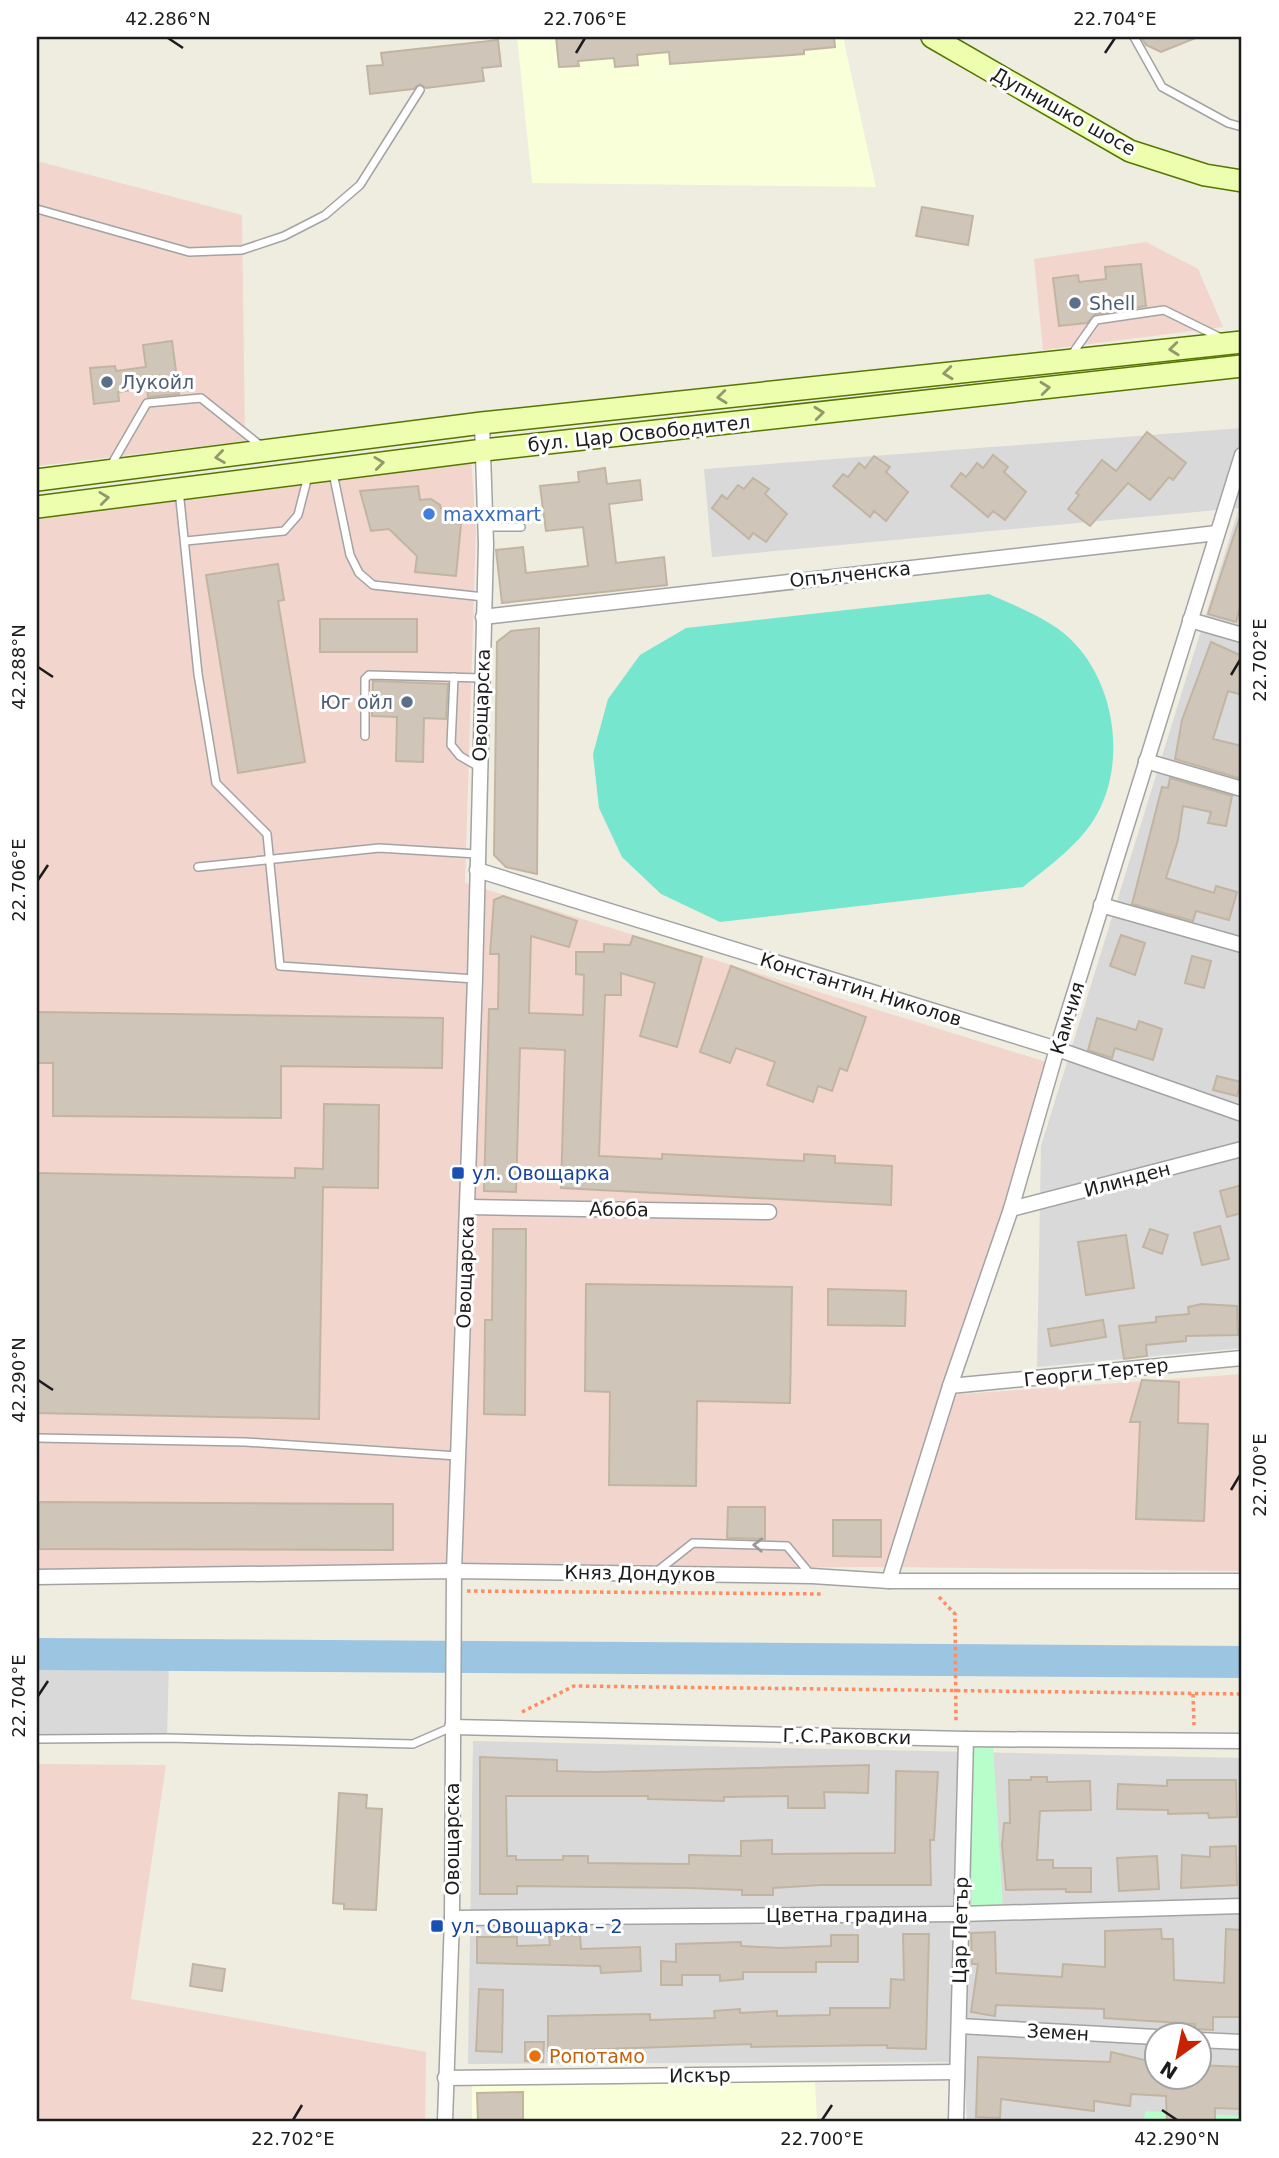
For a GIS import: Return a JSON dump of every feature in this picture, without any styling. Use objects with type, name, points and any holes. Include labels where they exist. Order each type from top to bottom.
[{"type":"main road","name":"Дупнишко шосе","points":[[932,37],[1130,150],[1205,175],[1242,181]]},
{"type":"main road","name":"бул. Цар Освободител","points":[[37,480],[482,423],[1237,342]]},
{"type":"main road","name":"бул. Цар Освободител","points":[[37,507],[484,450],[1242,366]]},
{"type":"street","name":"Овощарска","points":[[445,2121],[452,1918],[454,1571],[475,979],[486,527],[482,423]]},
{"type":"street","name":"Камчия","points":[[889,1581],[950,1386],[1011,1209],[1057,1049],[1217,533],[1236,494],[1242,455]]},
{"type":"street","name":"Опълченска","points":[[483,617],[1217,533]]},
{"type":"street","points":[[1190,620],[1242,635]]},
{"type":"street","points":[[1146,761],[1242,789]]},
{"type":"street","name":"Константин Николов","points":[[477,870],[1057,1049],[1242,1114]]},
{"type":"street","points":[[1101,905],[1242,945]]},
{"type":"street","name":"Илинден","points":[[1011,1209],[1242,1149]]},
{"type":"street","name":"Абоба","points":[[468,1207],[769,1212]]},
{"type":"street","name":"Георги Тертер","points":[[950,1386],[1242,1358]]},
{"type":"street","name":"Княз Дондуков","points":[[37,1577],[454,1571],[812,1576],[889,1581],[1242,1581]]},
{"type":"street","name":"Г.С.Раковски","points":[[453,1727],[961,1739],[1242,1741]]},
{"type":"street","name":"Цар Петър","points":[[956,2121],[961,1739]]},
{"type":"street","name":"Цветна градина","points":[[452,1918],[960,1914],[1242,1906]]},
{"type":"street","name":"Земен","points":[[958,2026],[1142,2036]]},
{"type":"street","points":[[1212,2041],[1242,2042]]},
{"type":"street","name":"Искър","points":[[445,2078],[956,2072]]},
{"type":"lane","points":[[1134,37],[1162,87],[1228,123],[1242,127]]},
{"type":"lane","points":[[37,209],[188,252],[242,250],[284,236],[325,215],[360,185],[420,90]]},
{"type":"lane","points":[[1067,360],[1096,320],[1164,310],[1237,342]]},
{"type":"lane","points":[[107,472],[147,403],[201,398],[267,451]]},
{"type":"lane","points":[[332,469],[350,555],[359,573],[373,585],[484,597]]},
{"type":"lane","points":[[186,541],[284,531],[298,515],[310,472]]},
{"type":"lane","points":[[178,489],[186,541],[198,674],[216,783],[267,834],[280,966],[475,979]]},
{"type":"lane","points":[[486,527],[522,527]]},
{"type":"lane","points":[[365,736],[365,679],[369,676],[482,678]]},
{"type":"lane","points":[[454,677],[451,745],[460,756],[479,767]]},
{"type":"lane","points":[[198,867],[379,848],[477,854]]},
{"type":"lane","points":[[37,1438],[245,1442],[459,1456]]},
{"type":"lane","points":[[654,1574],[693,1543],[787,1546],[812,1576]]},
{"type":"lane","points":[[37,1739],[167,1738],[413,1744],[453,1727]]},
{"type":"path","points":[[938,1579],[938,1595],[955,1614],[956,1692],[961,1739]]},
{"type":"path","points":[[490,1728],[574,1686],[1242,1694]]},
{"type":"path","points":[[1194,1693],[1194,1741]]},
{"type":"shaded area","points":[[517,37],[843,37],[876,187],[532,183]]},
{"type":"shaded area","points":[[37,161],[242,215],[245,441],[37,466]]},
{"type":"shaded area","points":[[1146,242],[1198,269],[1223,327],[1043,350],[1034,259]]},
{"type":"shaded area","points":[[1242,428],[1242,1348],[1037,1367],[1041,1146],[1239,508],[712,557],[704,469]]},
{"type":"shaded area","points":[[471,458],[476,529],[465,883],[1053,1064],[948,1395],[1242,1374],[1242,1571],[892,1567],[37,1571],[37,518]]},
{"type":"shaded area","points":[[989,594],[1049,623],[1076,645],[1092,667],[1111,717],[1111,772],[1105,797],[1093,821],[1070,848],[1023,887],[720,922],[661,894],[622,857],[599,808],[593,754],[608,699],[640,655],[686,628]]},
{"type":"shaded area","points":[[37,1660],[169,1661],[167,1738],[37,1739]]},
{"type":"shaded area","points":[[473,1741],[1242,1758],[1242,2121],[967,2121],[964,2062],[468,2064]]},
{"type":"shaded area","points":[[37,1764],[166,1765],[131,1999],[426,2052],[425,2121],[37,2121]]},
{"type":"shaded area","points":[[815,2081],[817,2121],[472,2121],[472,2085]]},
{"type":"green space","points":[[993,1744],[1003,1909],[972,1910],[971,1745]]},
{"type":"green space","points":[[1146,2111],[1242,2116],[1242,2121],[1143,2121]]},
{"type":"building","points":[[556,37],[834,37],[835,47],[804,50],[804,54],[670,64],[669,52],[637,55],[638,65],[615,67],[614,58],[578,61],[579,66],[559,67]]},
{"type":"building","points":[[1141,37],[1198,37],[1161,52],[1146,45]]},
{"type":"building","points":[[498,40],[501,66],[482,68],[484,81],[426,88],[420,84],[413,89],[370,94],[367,66],[383,65],[381,53]]},
{"type":"building","points":[[922,207],[973,216],[968,245],[916,236]]},
{"type":"building","points":[[1141,264],[1146,306],[1095,314],[1087,323],[1059,326],[1053,278],[1078,275],[1079,282],[1106,279],[1105,267]]},
{"type":"building","points":[[172,341],[179,394],[148,397],[147,388],[118,392],[119,401],[94,404],[90,368],[115,366],[116,371],[146,367],[143,345]]},
{"type":"building","points":[[1147,432],[1186,463],[1173,480],[1169,477],[1150,500],[1128,483],[1090,526],[1068,509],[1079,495],[1076,493],[1102,460],[1116,471]]},
{"type":"building","points":[[993,455],[1008,467],[1004,472],[1026,492],[1005,520],[993,511],[988,517],[951,486],[961,473],[966,477],[977,463],[983,468]]},
{"type":"building","points":[[874,456],[890,467],[886,472],[908,492],[886,521],[874,511],[870,517],[833,486],[843,474],[848,477],[859,463],[865,468]]},
{"type":"building","points":[[605,468],[607,484],[640,480],[642,500],[609,504],[616,563],[664,557],[667,585],[502,603],[496,550],[523,547],[526,573],[588,566],[583,527],[546,531],[540,486],[579,482],[578,472]]},
{"type":"building","points":[[753,478],[769,489],[765,494],[787,514],[766,542],[753,533],[749,539],[712,508],[722,495],[727,499],[738,485],[744,489]]},
{"type":"building","points":[[418,486],[420,500],[431,499],[440,505],[445,522],[461,524],[456,576],[415,572],[417,556],[389,529],[371,531],[360,491]]},
{"type":"building","points":[[1239,520],[1242,521],[1242,599],[1236,622],[1208,614]]},
{"type":"building","points":[[278,564],[284,600],[278,601],[305,762],[238,773],[206,575]]},
{"type":"building","points":[[320,619],[417,619],[417,652],[320,652]]},
{"type":"building","points":[[539,628],[537,874],[506,867],[494,855],[497,642],[511,631]]},
{"type":"building","points":[[1211,642],[1242,656],[1242,695],[1228,691],[1213,739],[1242,746],[1242,779],[1175,759],[1182,720]]},
{"type":"building","points":[[373,681],[448,684],[446,719],[424,718],[423,762],[396,761],[397,717],[372,716]]},
{"type":"building","points":[[1170,778],[1232,796],[1226,826],[1208,823],[1211,812],[1183,806],[1178,840],[1166,878],[1214,893],[1216,886],[1237,892],[1229,920],[1196,911],[1193,921],[1132,904],[1162,787],[1168,788]]},
{"type":"building","points":[[503,896],[577,921],[569,947],[531,936],[529,1013],[583,1015],[584,975],[576,974],[576,952],[604,952],[604,944],[630,945],[633,936],[702,957],[677,1047],[640,1036],[655,983],[621,973],[621,995],[605,995],[599,1156],[662,1159],[662,1154],[804,1161],[804,1154],[835,1156],[835,1163],[892,1166],[891,1205],[561,1188],[565,1050],[520,1048],[516,1192],[484,1191],[489,1009],[498,1009],[499,954],[490,954],[494,900]]},
{"type":"building","points":[[1121,935],[1145,943],[1135,975],[1110,966]]},
{"type":"building","points":[[1192,956],[1211,961],[1204,988],[1185,983]]},
{"type":"building","points":[[731,966],[866,1017],[847,1071],[840,1068],[832,1091],[818,1086],[813,1102],[767,1085],[775,1062],[736,1048],[730,1063],[700,1052]]},
{"type":"building","points":[[37,1012],[443,1018],[442,1068],[281,1066],[281,1118],[53,1116],[53,1063],[37,1063]]},
{"type":"building","points":[[1097,1018],[1136,1030],[1139,1021],[1162,1029],[1153,1060],[1115,1048],[1112,1058],[1088,1050]]},
{"type":"building","points":[[1217,1076],[1241,1082],[1237,1096],[1213,1090]]},
{"type":"building","points":[[324,1104],[379,1105],[378,1188],[323,1187],[319,1419],[37,1413],[37,1173],[295,1178],[295,1168],[323,1169]]},
{"type":"building","points":[[1242,1185],[1242,1213],[1227,1217],[1220,1191]]},
{"type":"building","points":[[1220,1226],[1229,1259],[1202,1265],[1194,1233]]},
{"type":"building","points":[[493,1229],[526,1229],[525,1415],[484,1414],[485,1320],[492,1320]]},
{"type":"building","points":[[1150,1229],[1168,1235],[1162,1254],[1143,1247]]},
{"type":"building","points":[[1126,1235],[1134,1288],[1086,1295],[1078,1242]]},
{"type":"building","points":[[586,1284],[792,1287],[790,1403],[697,1401],[696,1486],[609,1485],[610,1392],[585,1391]]},
{"type":"building","points":[[828,1289],[906,1291],[905,1326],[828,1325]]},
{"type":"building","points":[[1201,1304],[1237,1306],[1238,1335],[1186,1336],[1186,1341],[1146,1345],[1147,1356],[1124,1359],[1119,1326],[1156,1322],[1156,1317],[1189,1314],[1188,1307]]},
{"type":"building","points":[[1103,1320],[1106,1337],[1051,1346],[1048,1329]]},
{"type":"building","points":[[1142,1380],[1179,1382],[1178,1423],[1208,1424],[1204,1521],[1136,1519],[1140,1422],[1130,1422]]},
{"type":"building","points":[[39,1502],[393,1504],[393,1550],[39,1549]]},
{"type":"building","points":[[728,1507],[765,1507],[765,1539],[727,1538]]},
{"type":"building","points":[[833,1520],[881,1520],[881,1557],[833,1556]]},
{"type":"building","points":[[480,1757],[557,1760],[557,1771],[596,1772],[869,1765],[868,1793],[824,1792],[825,1808],[788,1808],[788,1796],[724,1797],[724,1801],[648,1799],[648,1796],[506,1796],[507,1856],[516,1856],[516,1860],[563,1860],[563,1856],[588,1856],[588,1863],[689,1864],[689,1855],[741,1856],[741,1841],[772,1840],[772,1854],[895,1853],[896,1771],[938,1772],[934,1840],[930,1840],[931,1885],[773,1888],[773,1895],[742,1895],[742,1890],[689,1888],[517,1886],[517,1894],[480,1894]]},
{"type":"building","points":[[1031,1777],[1047,1777],[1047,1782],[1090,1781],[1091,1810],[1040,1811],[1037,1860],[1053,1860],[1053,1868],[1091,1868],[1091,1892],[1066,1892],[1066,1889],[1006,1890],[1002,1845],[1004,1823],[1010,1823],[1009,1780],[1031,1780]]},
{"type":"building","points":[[1167,1780],[1236,1780],[1237,1817],[1209,1818],[1208,1813],[1168,1814],[1168,1810],[1117,1809],[1118,1784],[1167,1786]]},
{"type":"building","points":[[339,1793],[367,1795],[366,1808],[382,1809],[376,1910],[344,1909],[344,1904],[333,1903]]},
{"type":"building","points":[[1236,1846],[1237,1885],[1181,1888],[1182,1855],[1210,1857],[1210,1847]]},
{"type":"building","points":[[1157,1856],[1159,1889],[1119,1891],[1117,1858]]},
{"type":"building","points":[[1161,1929],[1162,1939],[1173,1939],[1174,1980],[1224,1983],[1226,1929],[1242,1930],[1242,2017],[1213,2017],[1213,2030],[1212,2022],[1104,2018],[1104,2009],[996,2005],[995,2016],[971,2012],[978,1964],[972,1964],[971,1933],[995,1932],[996,1973],[1062,1977],[1063,1964],[1105,1967],[1105,1931]]},
{"type":"building","points":[[903,1934],[929,1934],[926,2049],[887,2048],[887,2045],[751,2047],[751,2044],[548,2051],[548,2016],[650,2014],[650,2020],[715,2018],[714,2011],[740,2009],[740,2013],[777,2011],[777,2016],[830,2015],[830,2008],[890,2008],[891,1979],[904,1980]]},
{"type":"building","points":[[580,1935],[581,1949],[640,1947],[641,1971],[601,1973],[600,1966],[477,1963],[477,1937],[517,1937],[517,1946],[550,1945],[549,1936]]},
{"type":"building","points":[[831,1935],[858,1935],[858,1962],[816,1962],[816,1972],[743,1972],[743,1979],[720,1981],[720,1975],[682,1975],[682,1985],[661,1985],[661,1961],[676,1962],[676,1944],[741,1942],[741,1946],[780,1948],[831,1946]]},
{"type":"building","points":[[193,1964],[225,1969],[222,1991],[190,1986]]},
{"type":"building","points":[[479,1989],[503,1990],[502,2052],[476,2051]]},
{"type":"building","points":[[525,2042],[544,2042],[543,2062],[525,2061]]},
{"type":"building","points":[[1111,2052],[1142,2059],[1142,2092],[1212,2092],[1212,2066],[1242,2067],[1242,2109],[1215,2108],[1215,2121],[1167,2121],[1166,2096],[1131,2094],[1130,2106],[1094,2101],[1094,2111],[1001,2099],[1000,2118],[976,2117],[978,2057],[1110,2062]]},
{"type":"building","points":[[523,2092],[523,2121],[478,2121],[477,2093]]},
{"type":"waterway","points":[[37,1654],[1242,1662]]},
{"type":"place","name":"Shell","points":[[1075,303]]},
{"type":"place","name":"Лукойл","points":[[107,382]]},
{"type":"place","name":"maxxmart","points":[[429,514]]},
{"type":"place","name":"Юг ойл","points":[[407,702]]},
{"type":"place","name":"ул. Овощарка","points":[[458,1173]]},
{"type":"place","name":"ул. Овощарка – 2","points":[[437,1926]]},
{"type":"place","name":"Ропотамо","points":[[535,2056]]}]
